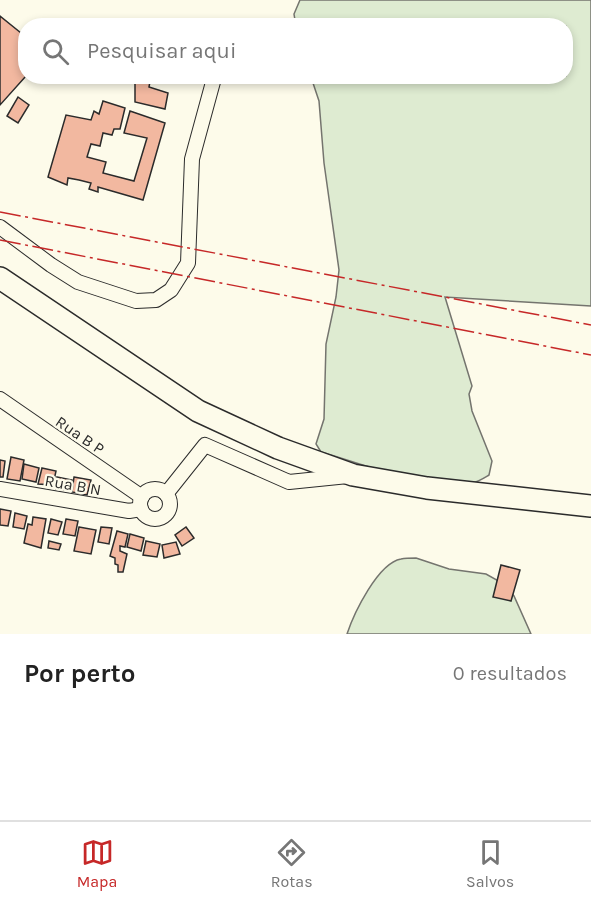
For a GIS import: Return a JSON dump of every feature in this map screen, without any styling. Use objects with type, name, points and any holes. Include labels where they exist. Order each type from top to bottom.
[{"type":"highway","points":[[0,278],[198,411],[278,448],[353,475],[427,488],[591,506]]},
{"type":"street","points":[[0,226],[51,266],[78,282],[136,301],[156,300],[171,290],[188,263],[192,159],[212,84]]},
{"type":"street","name":"Rua B P","points":[[0,399],[141,503]]},
{"type":"street","points":[[166,494],[205,445],[289,482],[353,475]]},
{"type":"street","name":"Rua B N","points":[[0,489],[129,512],[141,503]]},
{"type":"street","points":[[151,490],[159,490],[166,494],[169,501],[168,510],[160,518],[149,517],[141,503],[151,490]]},
{"type":"green space","points":[[300,0],[591,0],[591,306],[445,297],[472,386],[469,394],[472,411],[492,461],[489,475],[476,482],[455,484],[416,480],[321,452],[316,444],[324,419],[326,344],[339,270],[324,163],[319,101],[313,84],[573,84],[573,18],[295,18]]},
{"type":"green space","points":[[416,558],[449,569],[486,574],[504,584],[514,596],[531,634],[347,634],[361,602],[384,569],[401,559]]},
{"type":"building","points":[[0,16],[18,31],[19,84],[0,105]]},
{"type":"building","points":[[135,84],[150,84],[149,87],[168,93],[165,109],[135,102]]},
{"type":"building","points":[[18,97],[29,105],[18,123],[7,116]]},
{"type":"building","points":[[103,101],[125,108],[120,129],[114,129],[112,135],[103,133],[100,146],[91,144],[87,157],[106,162],[103,173],[134,181],[147,138],[124,133],[130,111],[165,123],[143,200],[98,187],[98,192],[89,189],[91,183],[79,180],[68,178],[67,185],[48,177],[66,115],[91,120],[94,111],[99,114]]},
{"type":"building","points":[[11,457],[24,460],[20,481],[7,479]]},
{"type":"building","points":[[0,460],[5,461],[3,477],[0,477]]},
{"type":"building","points":[[24,464],[39,468],[36,482],[22,479]]},
{"type":"building","points":[[42,468],[56,471],[53,485],[38,484]]},
{"type":"building","points":[[57,477],[72,480],[69,490],[56,489]]},
{"type":"building","points":[[74,477],[91,480],[87,495],[72,492]]},
{"type":"building","points":[[0,509],[11,511],[8,526],[0,525]]},
{"type":"building","points":[[15,513],[27,516],[24,529],[13,527]]},
{"type":"building","points":[[33,517],[46,519],[41,548],[24,543],[28,524],[32,525]]},
{"type":"building","points":[[51,519],[62,522],[58,535],[48,533]]},
{"type":"building","points":[[66,519],[78,521],[75,536],[63,534]]},
{"type":"building","points":[[79,527],[96,530],[91,554],[74,551]]},
{"type":"building","points":[[101,527],[112,528],[109,544],[98,542]]},
{"type":"building","points":[[186,527],[194,538],[182,546],[175,535]]},
{"type":"building","points":[[117,531],[128,534],[125,547],[120,546],[120,551],[127,554],[123,572],[118,572],[115,558],[110,556]]},
{"type":"building","points":[[130,534],[144,538],[141,551],[127,547]]},
{"type":"building","points":[[49,541],[61,544],[59,550],[48,548]]},
{"type":"building","points":[[146,541],[160,544],[157,557],[143,555]]},
{"type":"building","points":[[176,542],[180,554],[164,558],[162,545]]},
{"type":"building","points":[[501,565],[520,570],[511,601],[493,597]]},
{"type":"power","points":[[0,212],[591,325]]},
{"type":"power","points":[[0,240],[591,355]]}]
